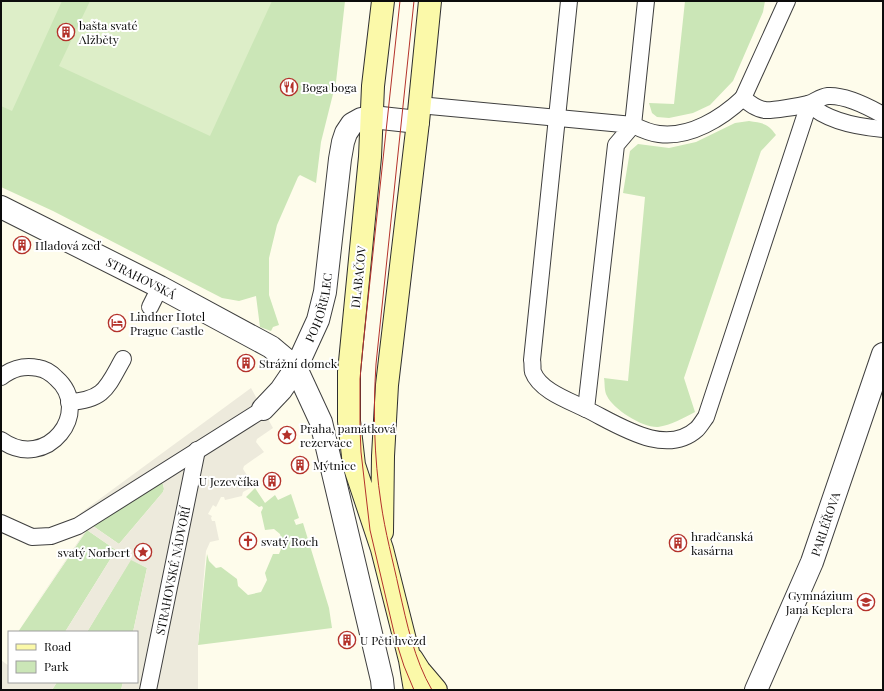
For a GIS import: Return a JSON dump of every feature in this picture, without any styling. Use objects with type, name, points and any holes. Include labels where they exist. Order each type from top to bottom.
[{"type":"main road","name":"DLABAČOV","points":[[383,1],[374,86],[370,157],[349,372],[349,421],[354,465],[382,549],[415,690]]},
{"type":"main road","name":"DLABAČOV","points":[[382,549],[383,456],[388,385],[419,114],[430,1]]},
{"type":"main road","points":[[406,649],[419,670],[436,690]]},
{"type":"street","name":"POHOŘELEC","points":[[296,368],[318,320],[326,292],[340,159],[344,137],[349,128],[356,121],[365,117],[419,114]]},
{"type":"street","name":"STRAHOVSKÁ","points":[[1,207],[160,287],[270,347],[296,368]]},
{"type":"street","name":"PARLÉŘOVA","points":[[756,690],[812,562],[876,399],[883,354]]},
{"type":"street","points":[[260,411],[281,390],[296,368]]},
{"type":"street","points":[[296,368],[321,422],[383,690]]},
{"type":"lane","points":[[568,1],[532,360],[533,372],[539,382],[548,390],[644,437],[672,441],[686,437],[697,429],[706,417],[809,104]]},
{"type":"lane","points":[[586,409],[616,145],[633,125],[646,1]]},
{"type":"lane","points":[[419,114],[556,118],[633,125],[645,131],[660,134],[677,134],[695,129],[730,111],[743,98],[787,1]]},
{"type":"lane","points":[[743,98],[752,106],[765,110],[809,104],[826,96],[835,96],[869,107],[883,115]]},
{"type":"lane","points":[[809,104],[823,114],[861,127],[883,129]]},
{"type":"lane","points":[[150,307],[160,287]]},
{"type":"lane","points":[[69,402],[81,402],[96,397],[107,387],[123,359]]},
{"type":"lane","points":[[1,376],[19,367],[31,366],[42,369],[52,374],[60,382],[66,391],[69,402],[69,414],[66,425],[52,442],[42,448],[30,450],[20,449],[1,440]]},
{"type":"lane","points":[[1,523],[32,537],[51,536],[78,526],[260,411]]},
{"type":"lane","name":"STRAHOVSKÉ NÁDVOŘÍ","points":[[148,690],[197,450]]},
{"type":"green space","points":[[1,1],[345,1],[336,82],[321,142],[316,183],[300,175],[298,177],[277,225],[269,258],[269,295],[279,325],[273,327],[271,331],[260,327],[256,296],[239,301],[222,298],[53,211],[1,187]]},
{"type":"green space","points":[[1,1],[62,1],[12,111],[1,106]]},
{"type":"green space","points":[[90,1],[272,1],[210,136],[59,66]]},
{"type":"green space","points":[[685,1],[765,1],[763,12],[733,81],[710,105],[693,113],[669,118],[657,117],[652,113],[649,103],[674,104]]},
{"type":"green space","points":[[749,121],[764,124],[776,135],[761,151],[684,378],[695,412],[668,425],[658,427],[645,424],[629,417],[610,401],[605,392],[604,378],[628,381],[645,197],[623,193],[630,151],[638,144],[669,148],[696,142],[735,123]]},
{"type":"green space","points":[[160,482],[163,484],[163,492],[119,544],[93,526]]},
{"type":"green space","points":[[255,488],[265,503],[275,495],[278,500],[291,494],[299,518],[294,520],[296,525],[303,523],[329,608],[332,628],[198,645],[207,554],[209,561],[216,568],[221,567],[237,579],[238,586],[248,595],[261,592],[267,580],[265,573],[273,554],[279,554],[283,544],[280,534],[274,529],[265,530],[261,512],[263,508],[262,506],[259,507],[246,497]]},
{"type":"green space","points":[[87,530],[116,550],[66,631],[19,631]]},
{"type":"green space","points":[[131,559],[147,568],[133,631],[88,631]]},
{"type":"green space","points":[[56,683],[123,683],[121,690],[52,690]]},
{"type":"shaded area","points":[[251,388],[273,428],[257,439],[256,442],[264,452],[244,466],[243,469],[254,486],[243,492],[242,496],[225,500],[224,497],[221,497],[216,507],[213,505],[208,514],[212,516],[212,521],[215,521],[219,540],[210,542],[206,551],[198,645],[198,690],[121,690],[123,683],[138,683],[138,631],[133,631],[147,568],[131,560],[88,631],[66,631],[116,550],[87,530],[18,631],[84,533],[71,520]],"holes":[[[160,482],[163,484],[164,489],[119,544],[93,526]]]},
{"type":"shaded area","points":[[1,660],[8,665],[8,683],[56,683],[52,690],[1,690]]},
{"type":"tram line","points":[[400,1],[363,346],[360,379],[360,428],[361,452],[370,530],[396,641],[414,690]]},
{"type":"tram line","points":[[414,1],[376,364],[375,434],[379,486],[389,546],[412,641],[420,666],[432,690]]},
{"type":"place","name":"bašta svaté Alžběty","points":[[66,32]]},
{"type":"place","name":"Boga boga","points":[[289,87]]},
{"type":"place","name":"Hladová zeď","points":[[22,245]]},
{"type":"place","name":"Lindner Hotel Prague Castle","points":[[117,323]]},
{"type":"place","name":"Strážní domek","points":[[246,363]]},
{"type":"place","name":"Praha, památková rezervace","points":[[287,435]]},
{"type":"place","name":"Mýtnice","points":[[300,465]]},
{"type":"place","name":"U Jezevčíka","points":[[272,481]]},
{"type":"place","name":"svatý Roch","points":[[248,541]]},
{"type":"place","name":"hradčanská kasárna","points":[[678,543]]},
{"type":"place","name":"svatý Norbert","points":[[143,552]]},
{"type":"place","name":"Gymnázium Jana Keplera","points":[[866,602]]},
{"type":"place","name":"U Pěti hvězd","points":[[347,640]]}]
